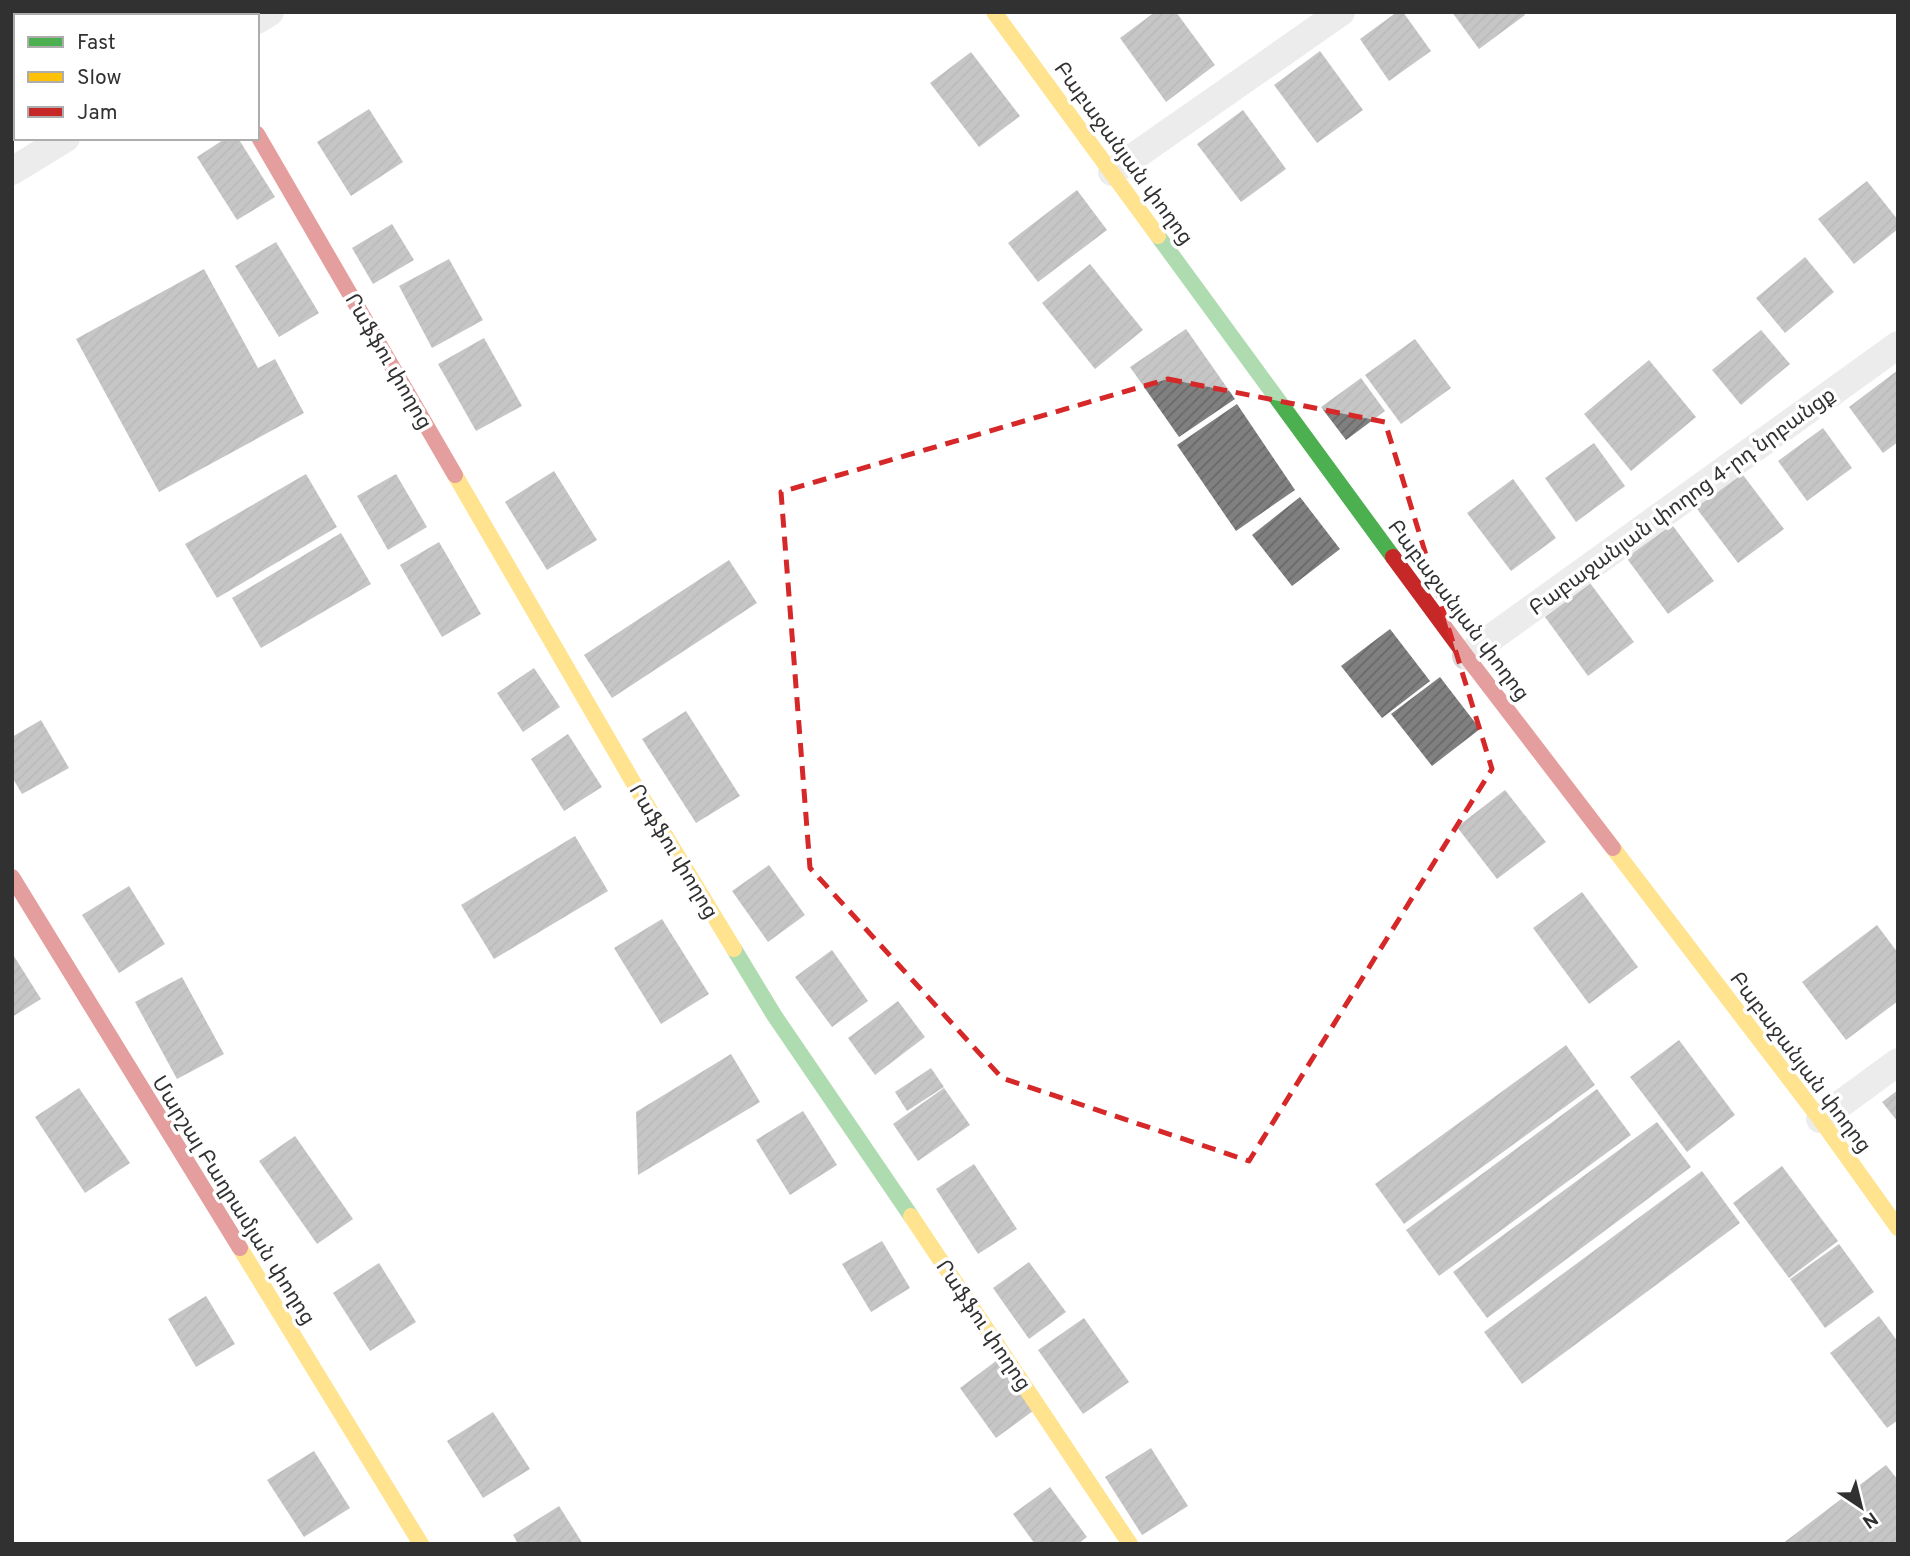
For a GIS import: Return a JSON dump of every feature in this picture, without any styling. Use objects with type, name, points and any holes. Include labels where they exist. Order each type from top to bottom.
[{"type":"street","name":"Բաբաջանյան փողոց","points":[[994,12],[1466,656],[1820,1119],[1898,1228]]},
{"type":"street","points":[[1112,172],[1341,12]]},
{"type":"street","name":"Րաֆֆու փողոց","points":[[259,137],[640,794],[774,1015],[1130,1544]]},
{"type":"street","points":[[12,171],[63,140]]},
{"type":"street","name":"Բաբաջանյան փողոց 4-րդ նրբանցք","points":[[1466,656],[1898,345]]},
{"type":"street","name":"Մարշալ Բաղրամյան փողոց","points":[[12,877],[421,1544]]},
{"type":"street","points":[[1820,1119],[1898,1062]]},
{"type":"highlighted area","points":[[1168,379],[1385,422],[1492,769],[1249,1161],[1002,1078],[810,868],[781,492]]},
{"type":"building","points":[[1155,12],[1176,12],[1215,65],[1166,102],[1120,38]]},
{"type":"building","points":[[1397,12],[1403,12],[1431,51],[1389,81],[1360,39]]},
{"type":"building","points":[[1452,12],[1522,12],[1525,15],[1479,49]]},
{"type":"building","points":[[14,42],[15,140],[12,142]]},
{"type":"building","points":[[1320,51],[1363,110],[1317,143],[1274,85]]},
{"type":"building","points":[[971,52],[1020,116],[979,147],[930,83]]},
{"type":"building","points":[[369,109],[403,162],[351,196],[317,142]]},
{"type":"building","points":[[1243,110],[1286,169],[1241,202],[1197,144]]},
{"type":"building","points":[[223,140],[239,140],[275,197],[237,220],[197,157]]},
{"type":"building","points":[[1867,181],[1898,220],[1898,229],[1854,264],[1818,219]]},
{"type":"building","points":[[1077,190],[1107,230],[1038,282],[1008,243]]},
{"type":"building","points":[[392,224],[414,260],[373,284],[352,248]]},
{"type":"building","points":[[276,242],[319,313],[279,337],[235,266]]},
{"type":"building","points":[[1805,257],[1834,292],[1785,333],[1756,298]]},
{"type":"building","points":[[449,259],[483,320],[432,348],[399,286]]},
{"type":"building","points":[[1090,264],[1143,330],[1095,369],[1042,303]]},
{"type":"building","points":[[204,269],[258,368],[275,359],[304,413],[159,492],[76,339]]},
{"type":"building","points":[[1186,329],[1235,399],[1179,437],[1130,367]]},
{"type":"building","points":[[1761,330],[1790,364],[1741,405],[1712,370]]},
{"type":"building","points":[[484,338],[522,406],[476,431],[438,364]]},
{"type":"building","points":[[1415,339],[1451,388],[1401,424],[1365,375]]},
{"type":"building","points":[[1649,360],[1696,417],[1631,471],[1584,414]]},
{"type":"building","points":[[1898,370],[1898,442],[1883,453],[1849,407]]},
{"type":"building","points":[[1361,378],[1385,411],[1346,440],[1321,407]]},
{"type":"building","points":[[1237,404],[1295,490],[1236,531],[1177,445]]},
{"type":"building","points":[[1823,428],[1852,468],[1807,501],[1778,461]]},
{"type":"building","points":[[1594,443],[1625,486],[1576,522],[1545,478]]},
{"type":"building","points":[[554,471],[597,540],[547,570],[505,502]]},
{"type":"building","points":[[1740,471],[1784,529],[1738,563],[1694,505]]},
{"type":"building","points":[[306,474],[337,527],[217,598],[185,544]]},
{"type":"building","points":[[396,474],[427,527],[388,550],[357,496]]},
{"type":"building","points":[[1513,479],[1556,538],[1511,571],[1467,513]]},
{"type":"building","points":[[1300,497],[1340,549],[1292,586],[1252,535]]},
{"type":"building","points":[[1670,522],[1714,581],[1668,614],[1625,556]]},
{"type":"building","points":[[341,533],[371,584],[261,648],[232,598]]},
{"type":"building","points":[[439,542],[481,614],[442,637],[400,565]]},
{"type":"building","points":[[729,560],[757,603],[612,698],[584,655]]},
{"type":"building","points":[[1590,583],[1634,642],[1588,676],[1545,617]]},
{"type":"building","points":[[1390,629],[1430,681],[1382,718],[1341,666]]},
{"type":"building","points":[[534,668],[560,707],[523,732],[497,693]]},
{"type":"building","points":[[1440,677],[1480,729],[1432,766],[1391,714]]},
{"type":"building","points":[[686,711],[740,796],[696,823],[642,739]]},
{"type":"building","points":[[41,720],[69,768],[22,794],[12,777],[12,737]]},
{"type":"building","points":[[568,734],[602,787],[564,811],[531,759]]},
{"type":"building","points":[[1505,790],[1546,842],[1497,879],[1457,827]]},
{"type":"building","points":[[575,836],[608,891],[494,959],[461,905]]},
{"type":"building","points":[[769,865],[805,915],[768,942],[732,891]]},
{"type":"building","points":[[129,886],[165,944],[119,973],[82,915]]},
{"type":"building","points":[[1582,892],[1638,967],[1589,1004],[1533,928]]},
{"type":"building","points":[[662,919],[709,994],[661,1024],[614,948]]},
{"type":"building","points":[[1877,925],[1898,953],[1898,1001],[1846,1040],[1802,982]]},
{"type":"building","points":[[832,950],[868,1001],[832,1027],[795,977]]},
{"type":"building","points":[[12,953],[41,999],[12,1017]]},
{"type":"building","points":[[182,977],[224,1054],[177,1079],[135,1002]]},
{"type":"building","points":[[898,1001],[925,1037],[875,1075],[848,1038]]},
{"type":"building","points":[[1679,1040],[1735,1115],[1687,1152],[1630,1077]]},
{"type":"building","points":[[1566,1045],[1595,1085],[1404,1224],[1375,1184]]},
{"type":"building","points":[[731,1054],[760,1102],[638,1175],[636,1112]]},
{"type":"building","points":[[931,1068],[944,1087],[907,1111],[895,1092]]},
{"type":"building","points":[[79,1088],[130,1163],[85,1193],[35,1117]]},
{"type":"building","points":[[944,1088],[970,1125],[918,1161],[893,1124]]},
{"type":"building","points":[[1597,1089],[1631,1135],[1439,1276],[1406,1230]]},
{"type":"building","points":[[1898,1090],[1898,1122],[1882,1102]]},
{"type":"building","points":[[803,1111],[837,1165],[790,1195],[756,1140]]},
{"type":"building","points":[[1657,1122],[1691,1167],[1487,1318],[1453,1272]]},
{"type":"building","points":[[295,1136],[353,1219],[317,1244],[259,1161]]},
{"type":"building","points":[[974,1164],[1017,1229],[978,1254],[936,1189]]},
{"type":"building","points":[[1782,1166],[1838,1241],[1789,1278],[1733,1203]]},
{"type":"building","points":[[1702,1171],[1740,1223],[1522,1384],[1484,1332]]},
{"type":"building","points":[[882,1241],[910,1288],[871,1312],[842,1264]]},
{"type":"building","points":[[1839,1244],[1874,1292],[1825,1328],[1790,1279]]},
{"type":"building","points":[[1029,1262],[1066,1312],[1029,1339],[993,1288]]},
{"type":"building","points":[[379,1263],[416,1322],[370,1351],[333,1293]]},
{"type":"building","points":[[206,1296],[235,1344],[196,1367],[168,1319]]},
{"type":"building","points":[[1879,1316],[1898,1342],[1898,1420],[1887,1428],[1830,1353]]},
{"type":"building","points":[[1084,1318],[1129,1382],[1083,1414],[1038,1350]]},
{"type":"building","points":[[996,1361],[1033,1411],[996,1438],[960,1388]]},
{"type":"building","points":[[493,1412],[530,1469],[483,1498],[447,1441]]},
{"type":"building","points":[[1151,1448],[1188,1506],[1142,1535],[1105,1477]]},
{"type":"building","points":[[314,1451],[350,1508],[304,1537],[267,1480]]},
{"type":"building","points":[[1886,1465],[1898,1480],[1898,1544],[1782,1544]]},
{"type":"building","points":[[1050,1487],[1087,1537],[1078,1544],[1035,1544],[1013,1514]]},
{"type":"building","points":[[559,1506],[583,1544],[518,1544],[513,1535]]},
{"type":"traffic: fast","points":[[1158,236],[1393,557]]},
{"type":"traffic: fast","points":[[734,949],[774,1015],[911,1216]]},
{"type":"traffic: slow","points":[[994,12],[1158,236]]},
{"type":"traffic: slow","points":[[455,475],[640,794],[734,949]]},
{"type":"traffic: slow","points":[[1613,848],[1820,1119],[1898,1228]]},
{"type":"traffic: slow","points":[[911,1216],[1130,1544]]},
{"type":"traffic: slow","points":[[240,1248],[421,1544]]},
{"type":"traffic: jam","points":[[259,137],[455,475]]},
{"type":"traffic: jam","points":[[1393,557],[1613,848]]},
{"type":"traffic: jam","points":[[12,877],[240,1248]]}]
